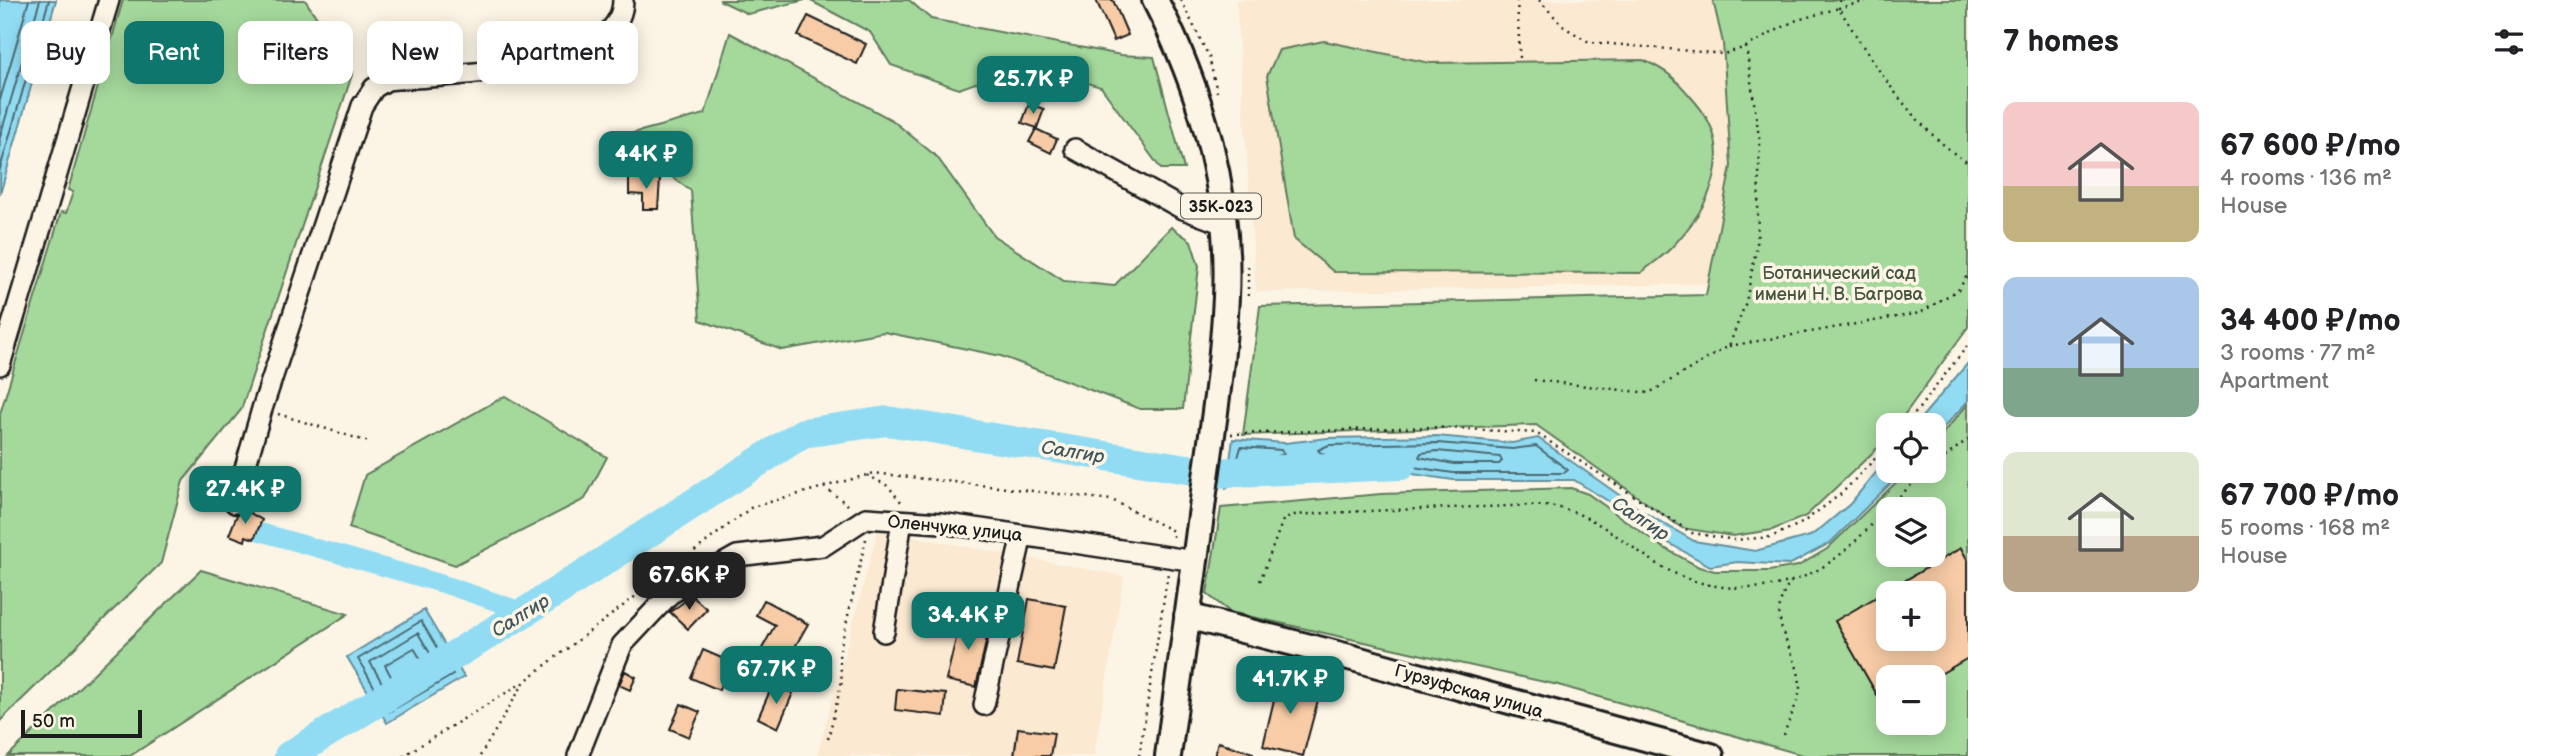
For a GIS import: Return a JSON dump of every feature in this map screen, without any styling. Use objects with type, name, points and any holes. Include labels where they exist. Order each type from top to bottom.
[{"type":"main road","name":"35К-023","points":[[1156,0],[1186,64],[1205,118],[1224,224],[1226,296],[1222,429],[1183,559],[1187,616],[1168,756]]},
{"type":"main road","name":"Гурзуфская улица","points":[[1187,616],[1349,657],[1711,756]]},
{"type":"lane","points":[[0,365],[109,0]]},
{"type":"lane","points":[[235,503],[262,409],[362,106],[374,88],[387,80],[523,68],[585,48],[609,32],[623,11],[623,0]]},
{"type":"lane","points":[[1075,149],[1181,208],[1224,224]]},
{"type":"lane","name":"Оленчука улица","points":[[578,756],[622,645],[670,594],[737,556],[823,546],[866,519],[941,523],[1183,559]]},
{"type":"lane","points":[[884,632],[902,521]]},
{"type":"lane","points":[[984,705],[1022,535]]},
{"type":"path","points":[[1181,0],[1209,57],[1218,94]]},
{"type":"path","points":[[1517,0],[1520,58]]},
{"type":"path","points":[[1539,0],[1564,27],[1589,42],[1724,54],[1746,47],[1794,21],[1870,0]]},
{"type":"path","points":[[1840,0],[1839,8],[1874,65],[1924,125],[1968,163]]},
{"type":"path","points":[[1729,346],[1746,302],[1756,245],[1760,144],[1746,47]]},
{"type":"path","points":[[1247,252],[1250,279],[1247,305]]},
{"type":"path","points":[[1534,380],[1649,393],[1729,346],[1920,313],[1959,289],[1968,274]]},
{"type":"path","points":[[1915,413],[1968,345]]},
{"type":"path","points":[[262,409],[369,442]]},
{"type":"path","points":[[1222,429],[1431,427],[1536,433],[1692,533],[1735,540],[1772,537],[1802,523],[1841,494],[1876,458]]},
{"type":"path","points":[[1946,456],[1968,439]]},
{"type":"path","points":[[867,475],[888,486],[899,498],[904,505],[902,521]]},
{"type":"path","points":[[1260,581],[1283,520],[1294,515],[1509,507],[1557,508],[1577,513],[1597,522],[1630,548],[1672,572],[1699,583],[1738,588],[1791,582],[1830,564],[1915,483]]},
{"type":"path","points":[[824,487],[866,519],[866,541],[839,654],[842,681],[828,739]]},
{"type":"path","points":[[1139,756],[1183,559]]},
{"type":"path","points":[[1784,735],[1800,689],[1780,626],[1782,595],[1791,582]]},
{"type":"path","points":[[403,756],[525,681]]},
{"type":"shaded area","points":[[1236,0],[1713,0],[1723,43],[1731,166],[1707,284],[1256,292]]},
{"type":"shaded area","points":[[878,530],[1124,576],[1094,756],[817,756]]},
{"type":"green space","points":[[123,0],[305,0],[319,21],[238,21],[238,84],[349,84],[241,410],[183,481],[161,563],[0,721],[0,414],[61,212],[66,213],[73,192],[68,190],[99,84],[110,84],[110,45]]},
{"type":"green space","points":[[719,0],[805,0],[748,14]]},
{"type":"green space","points":[[809,0],[909,0],[931,19],[1121,55],[1154,57],[1184,169],[1161,169],[1101,87],[1026,65],[959,89],[891,65],[870,32]]},
{"type":"green space","name":"Ботанический сад имени Н. В. Багрова","points":[[1713,0],[1968,0],[1968,327],[1906,413],[1876,413],[1876,449],[1806,516],[1772,530],[1733,536],[1682,528],[1536,425],[1243,435],[1260,306],[1706,295],[1731,166],[1723,43]]},
{"type":"green space","points":[[730,33],[892,120],[937,157],[994,236],[1064,281],[1114,286],[1171,227],[1191,241],[1199,266],[1183,409],[1140,409],[1001,356],[884,332],[782,350],[700,320],[691,191],[618,137],[705,114]]},
{"type":"green space","points":[[1324,41],[1430,63],[1643,60],[1673,78],[1709,122],[1717,160],[1707,198],[1684,233],[1667,252],[1641,273],[1334,272],[1294,239],[1267,76],[1279,50]]},
{"type":"green space","points":[[505,396],[607,457],[585,499],[455,565],[349,528],[365,475]]},
{"type":"green space","points":[[1968,404],[1968,756],[1806,756],[1558,685],[1230,612],[1207,594],[1221,508],[1381,494],[1571,488],[1588,494],[1664,548],[1699,567],[1715,571],[1769,571],[1798,566],[1827,549],[1876,502],[1876,567],[1946,567],[1946,497],[1881,497],[1896,483],[1946,483],[1946,429]]},
{"type":"green space","points":[[201,570],[348,614],[130,756],[8,756]]},
{"type":"water","points":[[0,0],[56,0],[50,21],[21,21],[21,84],[32,84],[0,194]]},
{"type":"water","points":[[1968,363],[1968,401],[1946,425],[1946,413],[1925,413]]},
{"type":"water","points":[[1437,436],[1512,443],[1538,438],[1642,511],[1694,541],[1755,551],[1810,536],[1850,504],[1876,473],[1876,483],[1891,483],[1830,543],[1789,565],[1738,562],[1710,566],[1647,531],[1608,501],[1574,480],[1453,480],[1311,459],[1252,470],[1226,488],[1233,439],[1285,443],[1328,438]]},
{"type":"water","points":[[424,610],[464,677],[387,723],[347,657]]},
{"type":"building","points":[[1096,0],[1113,0],[1128,35],[1114,41]]},
{"type":"building","points":[[808,16],[866,44],[857,64],[798,36]]},
{"type":"building","points":[[1029,104],[1044,109],[1037,128],[1022,123]]},
{"type":"building","points":[[1036,129],[1057,139],[1051,153],[1029,142]]},
{"type":"building","points":[[629,177],[660,179],[658,209],[643,209],[643,195],[629,194]]},
{"type":"building","points":[[245,510],[262,520],[254,539],[246,536],[245,541],[229,535],[237,515]]},
{"type":"building","points":[[1961,548],[1968,561],[1968,658],[1946,671],[1946,665],[1876,665],[1876,693],[1835,621],[1876,597],[1876,651],[1946,651],[1946,581],[1904,581],[1928,567],[1946,567],[1946,557]]},
{"type":"building","points":[[692,596],[707,609],[688,629],[670,612]]},
{"type":"building","points":[[1029,599],[1066,606],[1054,671],[1017,664]]},
{"type":"building","points":[[764,600],[808,624],[783,668],[759,654],[775,625],[756,615]]},
{"type":"building","points":[[961,618],[990,624],[976,687],[946,680]]},
{"type":"building","points":[[703,650],[731,662],[719,690],[691,678]]},
{"type":"building","points":[[1282,666],[1301,671],[1296,694],[1318,700],[1303,756],[1263,746]]},
{"type":"building","points":[[625,671],[636,677],[630,690],[619,685]]},
{"type":"building","points":[[773,684],[793,693],[778,728],[758,718]]},
{"type":"building","points":[[897,689],[946,694],[944,716],[895,710]]},
{"type":"building","points":[[681,704],[700,712],[689,737],[670,729]]},
{"type":"building","points":[[1018,728],[1054,733],[1050,756],[1014,756]]},
{"type":"building","points":[[1218,742],[1253,753],[1253,756],[1214,756]]},
{"type":"waterway","name":"Салгир","points":[[289,756],[525,612],[803,433],[887,421],[1212,473],[1401,465]]},
{"type":"waterway","points":[[260,532],[443,584],[525,612]]}]
